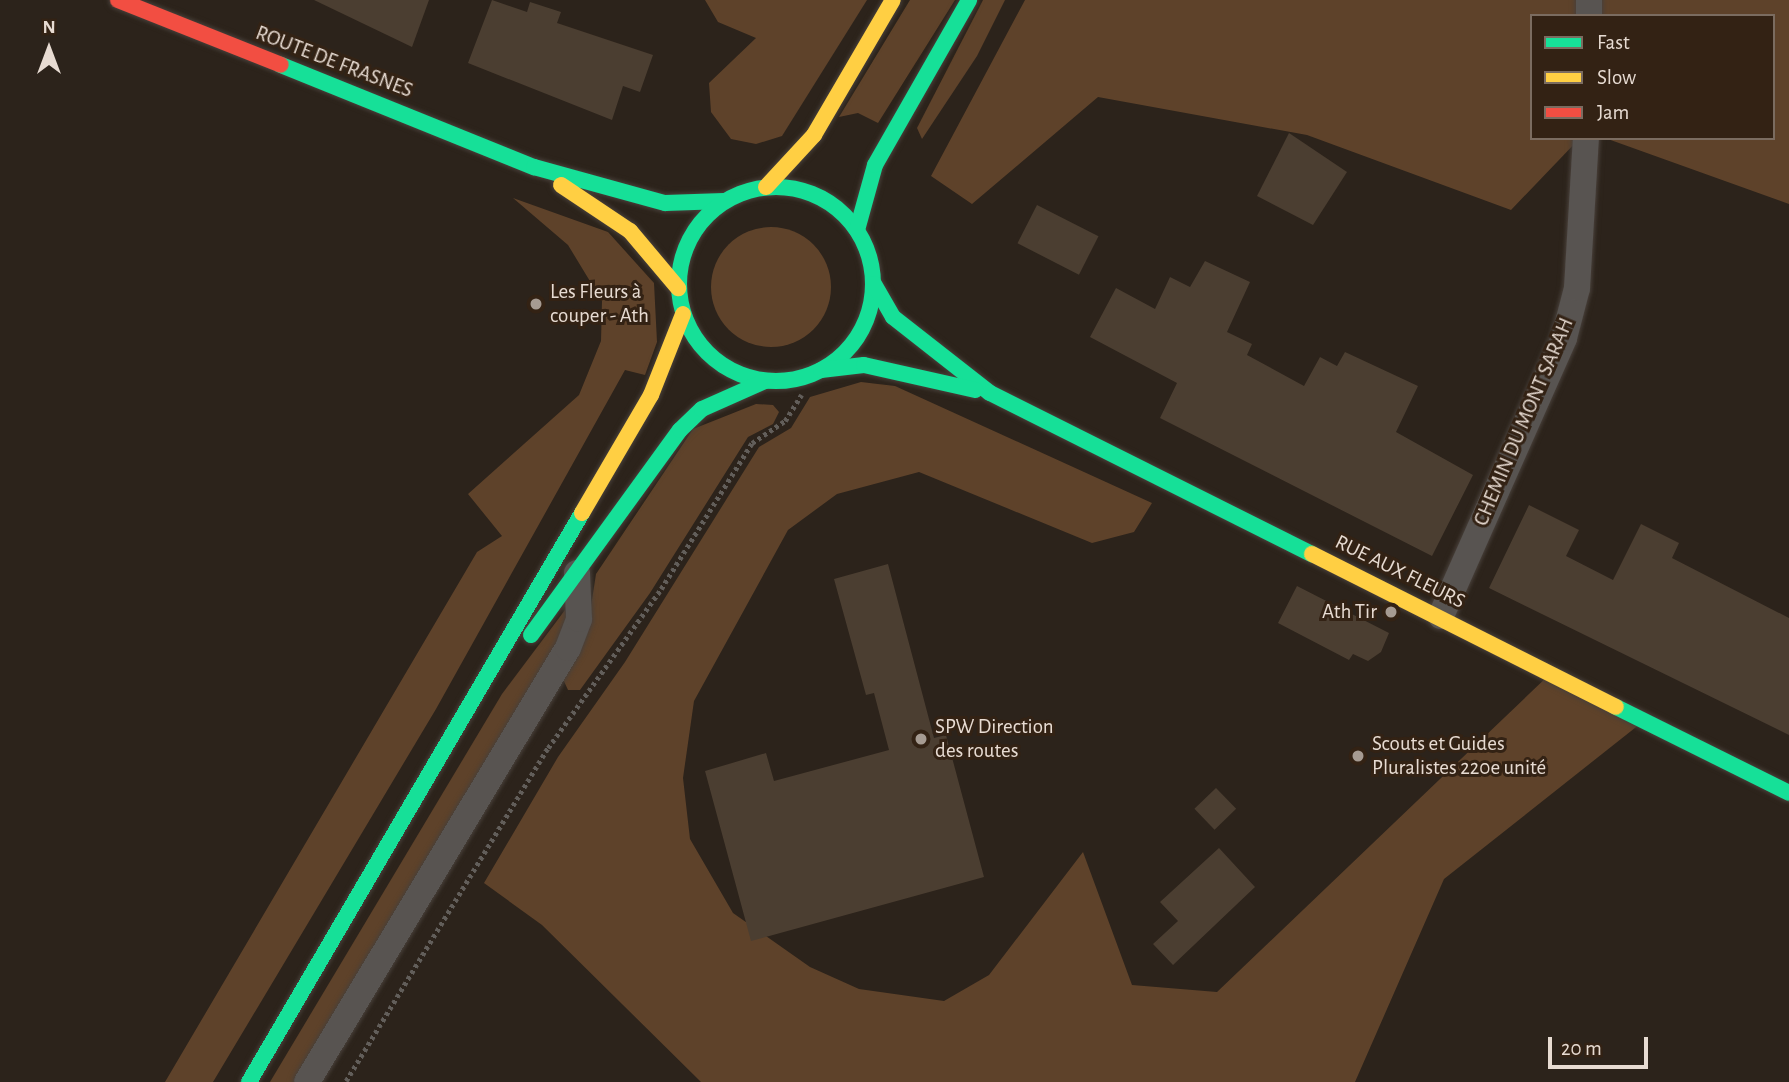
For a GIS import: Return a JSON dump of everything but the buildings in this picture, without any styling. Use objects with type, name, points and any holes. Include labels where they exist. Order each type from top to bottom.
[{"type":"main road","name":"ROUTE DE FRASNES","points":[[118,0],[534,167],[665,203],[724,201]]},
{"type":"main road","points":[[766,187],[814,135],[893,0]]},
{"type":"main road","points":[[857,230],[875,165],[970,0]]},
{"type":"main road","name":"ROUTE DE FRASNES","points":[[534,167],[630,231],[678,288]]},
{"type":"main road","points":[[471,711],[577,573],[680,430],[702,409],[765,381],[813,373],[864,326],[874,284],[857,230],[817,196],[766,187],[724,201],[689,238],[678,288],[682,314],[714,360],[765,381]]},
{"type":"main road","name":"RUE AUX FLEURS","points":[[874,284],[893,317],[990,393],[1441,616],[1789,793]]},
{"type":"main road","points":[[249,1082],[471,711],[506,634],[651,395],[682,314]]},
{"type":"main road","name":"RUE AUX FLEURS","points":[[813,373],[864,365],[990,393]]},
{"type":"street","name":"CHEMIN DU MONT SARAH","points":[[1441,616],[1564,338],[1577,288],[1586,140]]},
{"type":"street","points":[[307,1082],[568,648],[579,620],[577,573]]},
{"type":"path","points":[[345,1082],[548,748],[662,589],[752,443],[799,405],[813,373]]},
{"type":"shaded area","points":[[705,0],[867,0],[782,136],[756,144],[731,139],[711,112],[709,83],[756,38],[718,22]]},
{"type":"shaded area","points":[[910,0],[955,0],[878,123],[858,113],[839,117]]},
{"type":"shaded area","points":[[983,0],[1005,0],[977,56],[922,139],[917,128]]},
{"type":"shaded area","points":[[1025,0],[1789,0],[1789,204],[1611,140],[1775,140],[1775,14],[1530,14],[1530,140],[1578,140],[1511,210],[1307,135],[1098,97],[972,204],[931,176]]},
{"type":"shaded area","points":[[513,198],[608,232],[654,283],[657,342],[645,375],[625,370],[436,709],[213,1082],[165,1082],[477,552],[502,536],[468,494],[579,395],[601,341],[602,301],[568,245]]},
{"type":"shaded area","points":[[771,227],[794,231],[813,245],[827,264],[831,287],[827,310],[813,329],[794,343],[771,347],[748,343],[729,329],[715,310],[711,287],[715,264],[729,245],[748,231]]},
{"type":"shaded area","points":[[861,382],[895,386],[1152,503],[1134,532],[1092,543],[919,472],[837,494],[788,530],[694,701],[683,778],[690,839],[733,913],[810,967],[859,989],[944,1001],[989,975],[1083,852],[1132,985],[1217,992],[1551,673],[1645,720],[1444,879],[1355,1082],[701,1082],[542,925],[484,883],[558,757],[625,662],[759,447],[791,428],[810,397]]},
{"type":"shaded area","points":[[756,404],[773,405],[779,412],[773,424],[748,437],[650,593],[580,690],[568,690],[562,677],[591,606],[596,574],[693,429]]},
{"type":"shaded area","points":[[565,610],[568,629],[301,1082],[270,1082],[502,694]]},
{"type":"traffic: fast","points":[[857,230],[875,165],[969,0]]},
{"type":"traffic: fast","points":[[281,65],[534,167],[665,203],[724,201]]},
{"type":"traffic: fast","points":[[776,187],[813,194],[845,215],[866,247],[873,284],[866,321],[845,353],[813,374],[776,381],[739,374],[707,353],[686,321],[679,284],[686,247],[707,215],[739,194],[776,187]]},
{"type":"traffic: fast","points":[[874,284],[893,317],[990,393],[1312,554]]},
{"type":"traffic: fast","points":[[821,370],[864,365],[975,390]]},
{"type":"traffic: fast","points":[[531,635],[680,430],[702,409],[765,381]]},
{"type":"traffic: fast","points":[[249,1082],[582,513]]},
{"type":"traffic: fast","points":[[1616,707],[1789,793]]},
{"type":"traffic: slow","points":[[766,187],[814,135],[893,0]]},
{"type":"traffic: slow","points":[[561,185],[630,231],[678,288]]},
{"type":"traffic: slow","points":[[582,513],[651,395],[683,314]]},
{"type":"traffic: slow","points":[[1312,554],[1616,707]]},
{"type":"traffic: jam","points":[[118,0],[281,65]]},
{"type":"place","name":"Les Fleurs à couper - Ath","points":[[536,304]]},
{"type":"place","name":"Ath Tir","points":[[1391,612]]},
{"type":"place","name":"SPW Direction des routes","points":[[921,739]]},
{"type":"place","name":"Scouts et Guides Pluralistes 220e unité","points":[[1358,756]]}]
